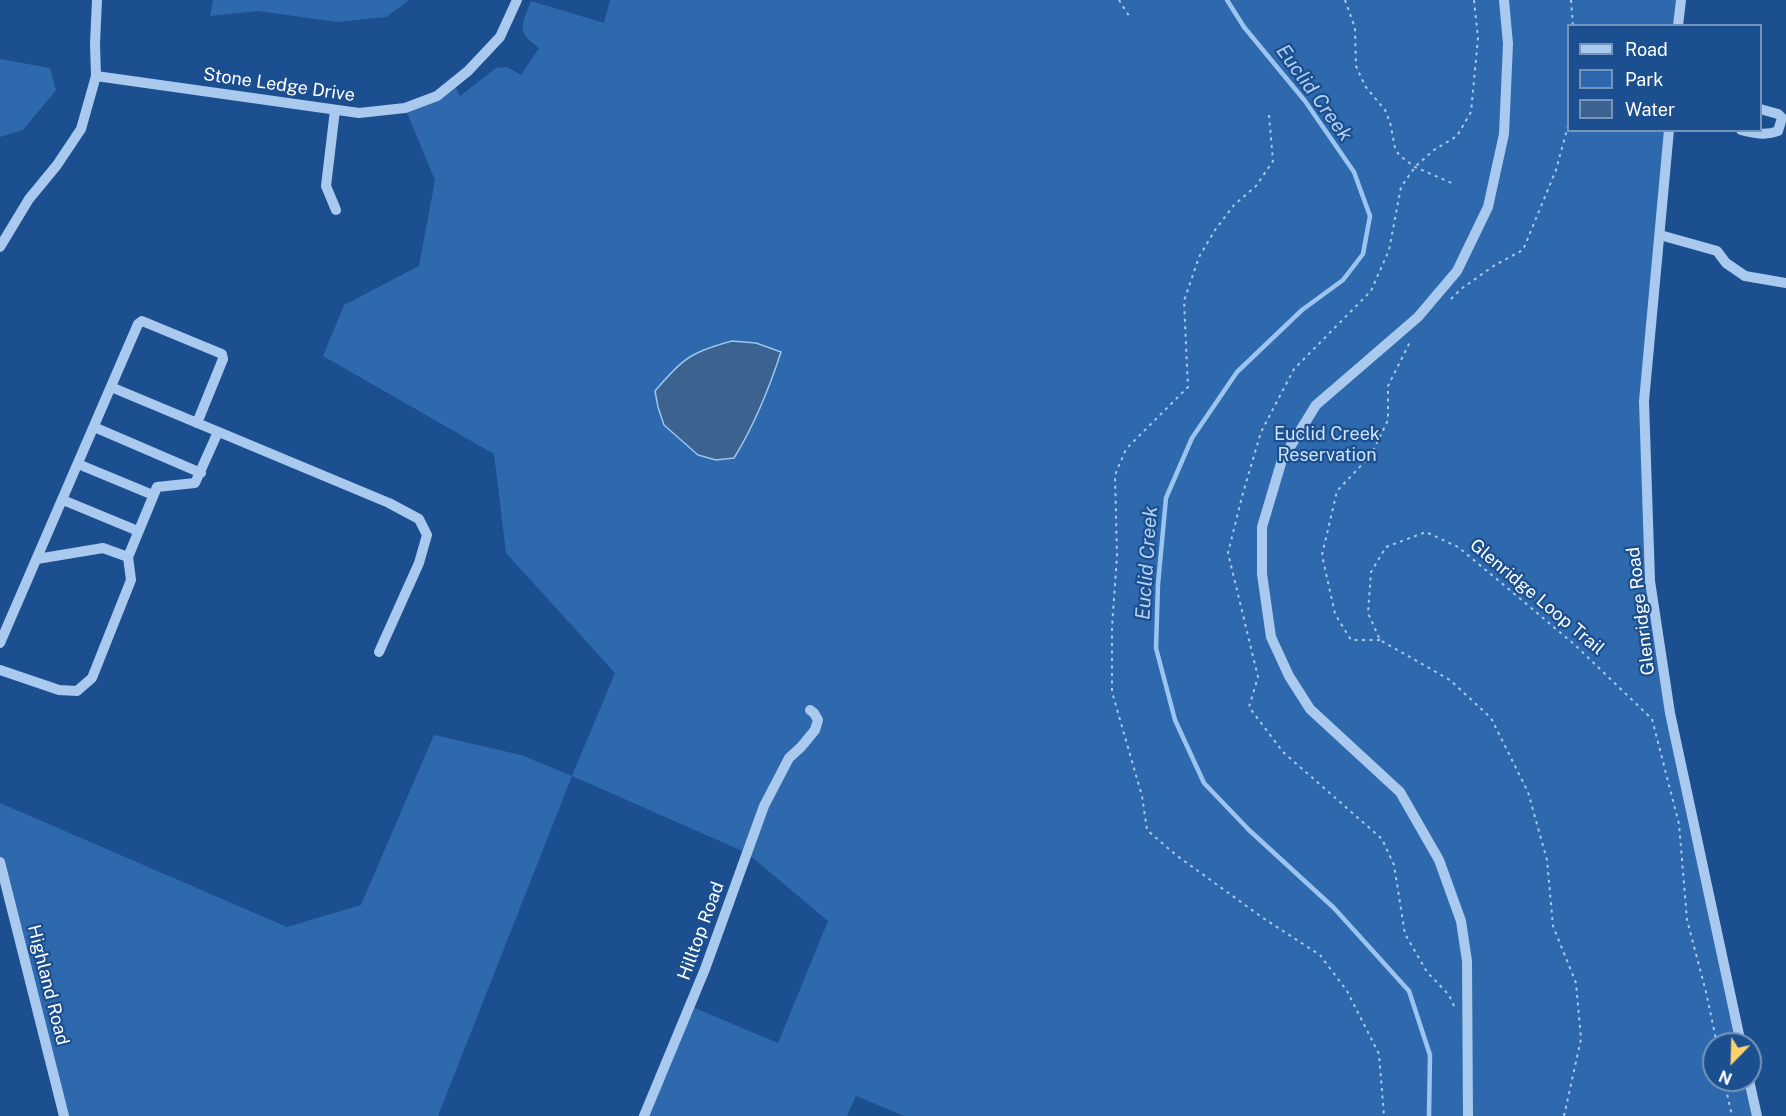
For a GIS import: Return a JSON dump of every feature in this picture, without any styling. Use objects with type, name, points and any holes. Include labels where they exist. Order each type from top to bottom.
[{"type":"street","points":[[0,248],[29,199],[57,165],[81,129],[96,76],[97,0]]},
{"type":"street","name":"Stone Ledge Drive","points":[[96,76],[359,113],[405,108],[437,96],[468,71],[500,37],[517,0]]},
{"type":"street","points":[[1468,1116],[1467,961],[1461,921],[1439,860],[1400,792],[1310,709],[1289,676],[1271,637],[1262,574],[1262,527],[1282,460],[1316,405],[1418,318],[1457,271],[1488,207],[1504,134],[1508,44],[1504,0]]},
{"type":"street","points":[[1678,24],[1681,0]]},
{"type":"street","points":[[1752,132],[1772,134],[1778,131],[1782,118],[1778,114],[1762,109]]},
{"type":"street","points":[[335,110],[326,186],[336,210]]},
{"type":"street","name":"Glenridge Road","points":[[1669,132],[1644,401],[1650,580],[1670,713],[1738,1032]]},
{"type":"street","points":[[1660,235],[1717,250],[1725,263],[1744,276],[1786,283]]},
{"type":"street","points":[[0,643],[138,324],[142,321],[222,354],[223,360],[197,423]]},
{"type":"street","points":[[111,387],[331,477],[419,519],[427,535],[419,563],[379,652]]},
{"type":"street","points":[[94,427],[201,473]]},
{"type":"street","points":[[0,670],[59,690],[77,692],[92,678],[131,580],[128,557],[153,495],[159,486],[195,483],[219,432]]},
{"type":"street","points":[[78,464],[153,495]]},
{"type":"street","points":[[63,500],[138,531]]},
{"type":"street","points":[[37,558],[103,548],[128,557]]},
{"type":"street","name":"Hilltop Road","points":[[644,1116],[705,969],[764,806],[789,758],[815,730],[818,720],[814,712],[810,711]]},
{"type":"street","name":"Highland Road","points":[[0,862],[64,1116]]},
{"type":"street","points":[[1752,1092],[1757,1116]]},
{"type":"path","points":[[1119,0],[1131,19]]},
{"type":"path","points":[[1345,0],[1356,28],[1356,66],[1365,86],[1385,110],[1399,155],[1415,167],[1454,184]]},
{"type":"path","points":[[1453,1006],[1449,995],[1427,972],[1405,934],[1394,865],[1382,839],[1283,752],[1249,707],[1258,677],[1228,553],[1242,493],[1261,432],[1294,369],[1371,291],[1389,250],[1401,187],[1415,167],[1434,150],[1457,136],[1471,112],[1478,38],[1474,0]]},
{"type":"path","points":[[1571,0],[1574,24]]},
{"type":"path","points":[[1269,115],[1273,161],[1256,186],[1234,205],[1215,230],[1199,257],[1184,301],[1188,387],[1126,449],[1114,475],[1117,556],[1112,627],[1112,692],[1142,796],[1147,830],[1176,855],[1263,918],[1320,955],[1347,991],[1379,1054],[1384,1116]]},
{"type":"path","points":[[1445,305],[1461,289],[1495,265],[1522,250],[1556,170],[1567,132]]},
{"type":"path","points":[[1414,337],[1407,345],[1388,386],[1388,420],[1371,455],[1337,490],[1322,555],[1335,614],[1352,640],[1380,640],[1450,680],[1491,718],[1528,792],[1547,860],[1553,926],[1576,982],[1581,1039],[1564,1116]]},
{"type":"path","name":"Glenridge Loop Trail","points":[[1380,640],[1368,614],[1371,572],[1386,547],[1426,532],[1458,547],[1475,561],[1575,645],[1652,719],[1679,824],[1688,920],[1714,1032]]},
{"type":"path","points":[[1727,1092],[1732,1116]]},
{"type":"green space","points":[[213,0],[409,0],[386,17],[337,22],[258,11],[210,16]]},
{"type":"green space","name":"Euclid Creek Reservation","points":[[610,0],[1681,0],[1678,24],[1567,24],[1567,132],[1669,132],[1647,372],[1650,580],[1670,713],[1738,1032],[1702,1032],[1702,1092],[1752,1092],[1757,1116],[904,1116],[856,1096],[847,1116],[644,1116],[690,1006],[778,1043],[828,921],[747,853],[572,776],[615,673],[506,553],[494,454],[323,356],[344,305],[419,266],[435,180],[405,108],[453,83],[460,96],[496,68],[507,67],[521,75],[539,48],[526,37],[523,27],[531,1],[604,23]]},
{"type":"green space","points":[[0,59],[50,68],[56,90],[23,130],[0,137]]},
{"type":"green space","points":[[434,735],[521,755],[572,776],[438,1116],[64,1116],[0,862],[0,803],[287,927],[361,905]]},
{"type":"water","points":[[732,341],[756,343],[781,352],[761,406],[734,458],[716,460],[698,455],[664,425],[655,391],[673,371],[689,358]]},
{"type":"waterway","name":"Euclid Creek","points":[[1227,0],[1244,27],[1305,101],[1354,172],[1370,216],[1363,254],[1343,280],[1302,310],[1237,372],[1192,438],[1166,498],[1158,584],[1156,648],[1175,720],[1204,783],[1249,830],[1334,908],[1409,991],[1430,1055],[1429,1116]]}]
